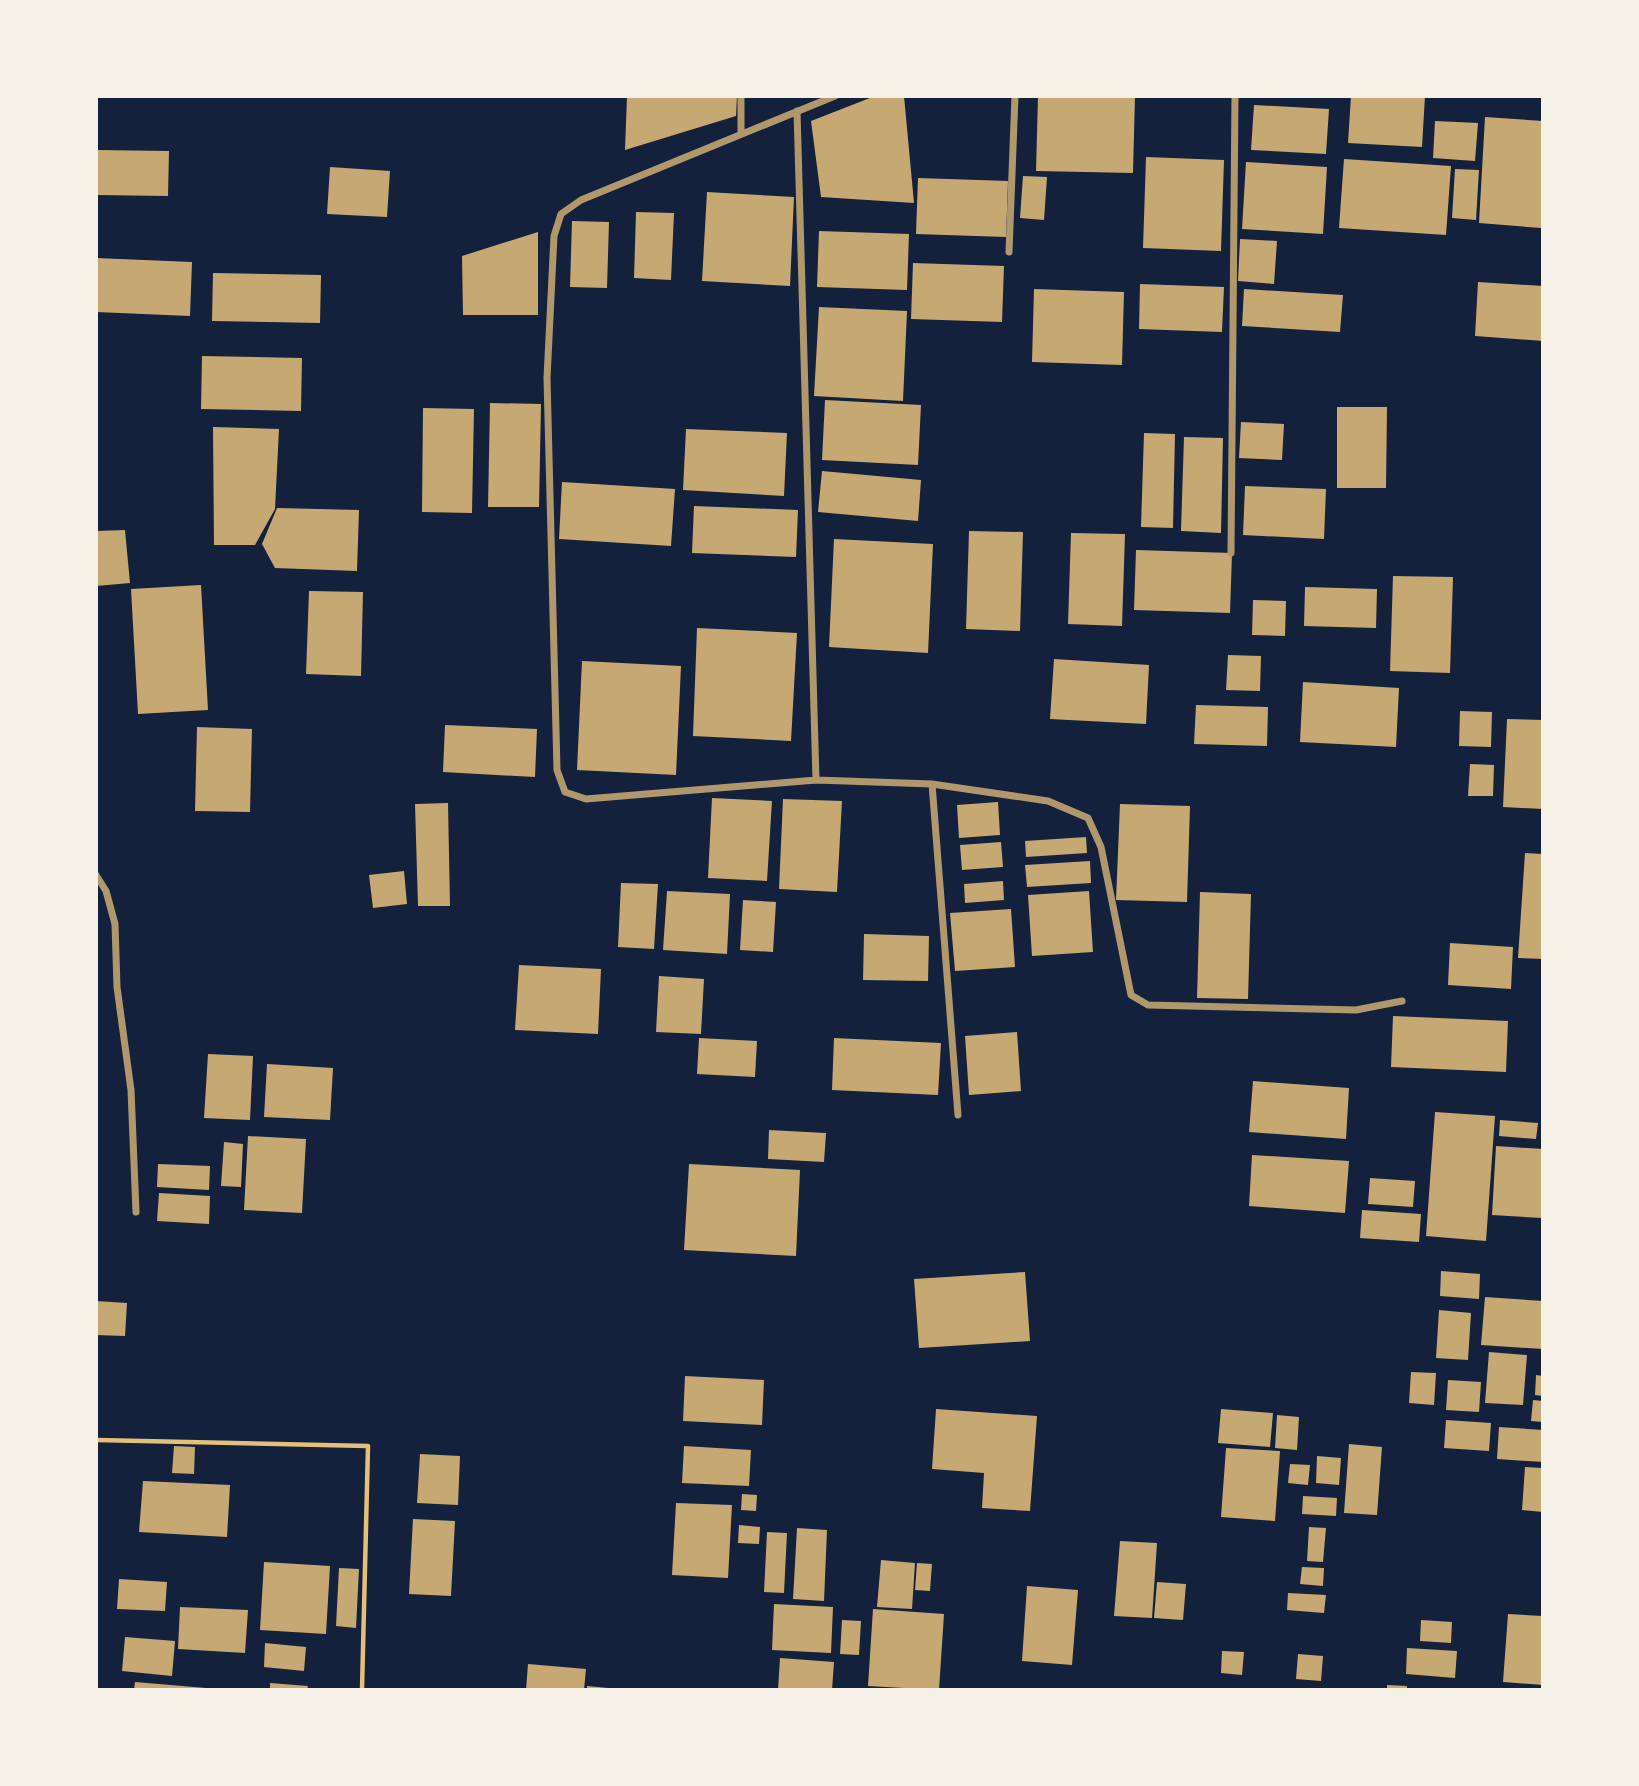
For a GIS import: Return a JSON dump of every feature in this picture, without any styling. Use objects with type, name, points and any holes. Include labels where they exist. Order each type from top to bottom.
[{"type":"street","points":[[741,96],[741,134]]},
{"type":"street","points":[[835,96],[580,200],[561,214],[554,236],[547,378],[557,770],[565,792],[586,799],[816,780],[932,784],[1048,801],[1088,818],[1101,847],[1131,995],[1148,1005],[1356,1010],[1402,1001]]},
{"type":"street","points":[[1009,253],[1015,96]]},
{"type":"street","points":[[1231,553],[1235,96]]},
{"type":"street","points":[[797,111],[816,780]]},
{"type":"street","points":[[932,784],[958,1115]]},
{"type":"street","points":[[96,876],[106,891],[115,924],[117,987],[131,1090],[136,1212]]},
{"type":"path","points":[[96,1440],[368,1446],[362,1690]]},
{"type":"building","points":[[627,96],[737,96],[736,116],[625,150]]},
{"type":"building","points":[[875,96],[904,96],[914,203],[821,197],[811,121]]},
{"type":"building","points":[[1038,96],[1135,96],[1133,173],[1036,171]]},
{"type":"building","points":[[1351,96],[1425,96],[1422,147],[1348,143]]},
{"type":"building","points":[[1254,105],[1329,109],[1326,154],[1251,150]]},
{"type":"building","points":[[1485,117],[1543,121],[1541,228],[1479,223]]},
{"type":"building","points":[[1435,121],[1478,123],[1475,161],[1433,158]]},
{"type":"building","points":[[96,150],[169,151],[168,196],[96,195]]},
{"type":"building","points":[[1146,157],[1224,160],[1221,251],[1143,248]]},
{"type":"building","points":[[1344,159],[1451,166],[1446,235],[1339,228]]},
{"type":"building","points":[[1246,162],[1327,167],[1323,234],[1242,229]]},
{"type":"building","points":[[330,167],[390,171],[387,217],[327,214]]},
{"type":"building","points":[[1455,169],[1479,170],[1476,220],[1452,218]]},
{"type":"building","points":[[1023,176],[1047,177],[1044,220],[1020,218]]},
{"type":"building","points":[[918,178],[1008,181],[1006,237],[916,234]]},
{"type":"building","points":[[707,192],[794,197],[790,286],[702,281]]},
{"type":"building","points":[[636,212],[674,213],[671,280],[634,278]]},
{"type":"building","points":[[572,221],[609,222],[607,288],[570,287]]},
{"type":"building","points":[[819,231],[909,234],[907,290],[817,287]]},
{"type":"building","points":[[538,232],[538,315],[463,315],[462,256]]},
{"type":"building","points":[[1240,239],[1277,241],[1274,284],[1238,281]]},
{"type":"building","points":[[96,258],[192,262],[190,316],[96,312]]},
{"type":"building","points":[[913,263],[1004,266],[1002,322],[911,319]]},
{"type":"building","points":[[213,273],[321,275],[320,323],[212,321]]},
{"type":"building","points":[[1478,282],[1543,286],[1543,341],[1475,336]]},
{"type":"building","points":[[1140,284],[1224,287],[1222,332],[1139,329]]},
{"type":"building","points":[[1034,289],[1124,292],[1122,365],[1032,362]]},
{"type":"building","points":[[1244,289],[1343,295],[1340,332],[1242,326]]},
{"type":"building","points":[[819,307],[907,311],[903,401],[814,396]]},
{"type":"building","points":[[202,356],[302,358],[301,411],[201,409]]},
{"type":"building","points":[[825,400],[921,405],[918,465],[822,460]]},
{"type":"building","points":[[490,403],[541,404],[539,507],[488,507]]},
{"type":"building","points":[[1337,407],[1387,407],[1386,488],[1337,488]]},
{"type":"building","points":[[423,408],[474,409],[472,513],[422,512]]},
{"type":"building","points":[[1241,422],[1284,424],[1282,460],[1239,458]]},
{"type":"building","points":[[213,427],[279,429],[275,509],[255,545],[214,545]]},
{"type":"building","points":[[686,429],[787,433],[784,496],[683,490]]},
{"type":"building","points":[[1144,433],[1175,434],[1173,528],[1141,527]]},
{"type":"building","points":[[1184,437],[1223,438],[1221,533],[1181,531]]},
{"type":"building","points":[[822,471],[921,480],[918,521],[818,512]]},
{"type":"building","points":[[562,482],[675,489],[671,546],[559,539]]},
{"type":"building","points":[[1245,486],[1326,489],[1324,539],[1243,535]]},
{"type":"building","points":[[694,506],[798,510],[796,557],[692,553]]},
{"type":"building","points":[[277,508],[359,510],[357,571],[275,568],[262,544]]},
{"type":"building","points":[[125,530],[130,583],[96,586],[96,531]]},
{"type":"building","points":[[969,531],[1023,532],[1020,631],[966,629]]},
{"type":"building","points":[[1071,533],[1125,534],[1122,626],[1068,624]]},
{"type":"building","points":[[834,539],[933,544],[928,653],[829,647]]},
{"type":"building","points":[[1136,550],[1232,553],[1230,613],[1134,610]]},
{"type":"building","points":[[1393,576],[1453,577],[1450,673],[1390,671]]},
{"type":"building","points":[[201,585],[208,710],[138,714],[131,589]]},
{"type":"building","points":[[1305,587],[1377,589],[1376,628],[1304,626]]},
{"type":"building","points":[[309,591],[363,592],[361,676],[306,674]]},
{"type":"building","points":[[1253,600],[1286,601],[1285,636],[1252,635]]},
{"type":"building","points":[[697,628],[797,633],[791,741],[693,736]]},
{"type":"building","points":[[1228,655],[1261,656],[1260,691],[1226,690]]},
{"type":"building","points":[[1054,659],[1149,665],[1146,724],[1050,719]]},
{"type":"building","points":[[582,661],[681,666],[676,775],[577,770]]},
{"type":"building","points":[[1303,682],[1399,688],[1396,747],[1300,742]]},
{"type":"building","points":[[1196,705],[1268,707],[1267,746],[1194,744]]},
{"type":"building","points":[[1460,711],[1492,712],[1491,747],[1459,746]]},
{"type":"building","points":[[1507,719],[1543,720],[1543,809],[1503,807]]},
{"type":"building","points":[[445,725],[537,729],[535,777],[443,772]]},
{"type":"building","points":[[197,727],[252,729],[250,812],[195,811]]},
{"type":"building","points":[[1470,764],[1494,765],[1493,796],[1468,796]]},
{"type":"building","points":[[712,798],[772,801],[767,881],[708,878]]},
{"type":"building","points":[[783,799],[842,801],[837,892],[779,889]]},
{"type":"building","points":[[998,802],[1000,835],[959,838],[957,805]]},
{"type":"building","points":[[448,803],[450,906],[418,906],[415,804]]},
{"type":"building","points":[[1120,804],[1190,806],[1187,902],[1116,900]]},
{"type":"building","points":[[1086,837],[1087,853],[1026,857],[1025,841]]},
{"type":"building","points":[[1001,842],[1003,867],[962,870],[960,845]]},
{"type":"building","points":[[1525,853],[1543,854],[1543,959],[1518,958]]},
{"type":"building","points":[[1090,861],[1091,883],[1027,887],[1025,865]]},
{"type":"building","points":[[404,871],[407,904],[373,908],[369,875]]},
{"type":"building","points":[[1003,881],[1004,900],[965,903],[964,884]]},
{"type":"building","points":[[621,883],[658,884],[654,949],[618,947]]},
{"type":"building","points":[[667,891],[730,894],[727,954],[663,950]]},
{"type":"building","points":[[1089,891],[1093,952],[1032,956],[1028,895]]},
{"type":"building","points":[[1200,892],[1251,894],[1248,999],[1197,998]]},
{"type":"building","points":[[743,900],[776,902],[773,952],[740,950]]},
{"type":"building","points":[[1011,909],[1015,967],[955,971],[950,913]]},
{"type":"building","points":[[864,934],[929,936],[928,981],[863,980]]},
{"type":"building","points":[[1450,943],[1513,947],[1511,989],[1448,985]]},
{"type":"building","points":[[519,965],[601,969],[598,1034],[515,1030]]},
{"type":"building","points":[[659,976],[704,979],[701,1034],[656,1032]]},
{"type":"building","points":[[1393,1016],[1508,1021],[1506,1072],[1391,1067]]},
{"type":"building","points":[[1017,1032],[1021,1091],[969,1095],[965,1036]]},
{"type":"building","points":[[699,1038],[757,1041],[755,1077],[697,1074]]},
{"type":"building","points":[[834,1038],[941,1043],[938,1095],[832,1090]]},
{"type":"building","points":[[208,1054],[253,1056],[250,1120],[204,1118]]},
{"type":"building","points":[[267,1064],[333,1068],[330,1120],[264,1117]]},
{"type":"building","points":[[1253,1081],[1349,1088],[1346,1139],[1249,1132]]},
{"type":"building","points":[[1435,1112],[1495,1116],[1486,1241],[1426,1236]]},
{"type":"building","points":[[1500,1120],[1538,1123],[1536,1139],[1499,1136]]},
{"type":"building","points":[[769,1130],[826,1133],[824,1162],[768,1159]]},
{"type":"building","points":[[248,1136],[306,1139],[302,1213],[244,1210]]},
{"type":"building","points":[[224,1142],[243,1144],[241,1187],[221,1186]]},
{"type":"building","points":[[1496,1146],[1543,1149],[1542,1218],[1492,1215]]},
{"type":"building","points":[[1252,1155],[1349,1161],[1345,1213],[1249,1206]]},
{"type":"building","points":[[158,1164],[210,1166],[209,1190],[157,1187]]},
{"type":"building","points":[[689,1164],[800,1170],[796,1256],[684,1250]]},
{"type":"building","points":[[1370,1178],[1415,1181],[1413,1207],[1368,1204]]},
{"type":"building","points":[[159,1193],[210,1196],[209,1224],[157,1221]]},
{"type":"building","points":[[1362,1210],[1421,1214],[1419,1242],[1360,1238]]},
{"type":"building","points":[[1441,1271],[1480,1274],[1479,1299],[1440,1296]]},
{"type":"building","points":[[1025,1272],[1030,1341],[919,1348],[914,1279]]},
{"type":"building","points":[[1485,1297],[1543,1301],[1543,1349],[1481,1345]]},
{"type":"building","points":[[96,1301],[127,1303],[125,1336],[96,1335]]},
{"type":"building","points":[[1439,1310],[1471,1313],[1468,1360],[1436,1358]]},
{"type":"building","points":[[1489,1352],[1527,1355],[1523,1405],[1485,1403]]},
{"type":"building","points":[[1411,1372],[1436,1373],[1434,1405],[1409,1403]]},
{"type":"building","points":[[1536,1375],[1543,1376],[1543,1396],[1535,1395]]},
{"type":"building","points":[[685,1376],[764,1380],[762,1425],[683,1421]]},
{"type":"building","points":[[1448,1380],[1481,1382],[1479,1412],[1446,1410]]},
{"type":"building","points":[[1533,1400],[1543,1401],[1543,1422],[1531,1421]]},
{"type":"building","points":[[936,1409],[1037,1416],[1030,1511],[982,1508],[984,1473],[932,1469]]},
{"type":"building","points":[[1221,1409],[1273,1413],[1270,1447],[1218,1443]]},
{"type":"building","points":[[1277,1415],[1299,1417],[1297,1450],[1275,1448]]},
{"type":"building","points":[[1446,1420],[1491,1423],[1489,1451],[1444,1448]]},
{"type":"building","points":[[1499,1427],[1543,1430],[1543,1462],[1497,1459]]},
{"type":"building","points":[[1349,1444],[1382,1447],[1377,1515],[1344,1513]]},
{"type":"building","points":[[174,1446],[195,1447],[194,1474],[172,1473]]},
{"type":"building","points":[[684,1446],[751,1450],[749,1486],[682,1483]]},
{"type":"building","points":[[1226,1448],[1280,1451],[1275,1521],[1221,1517]]},
{"type":"building","points":[[420,1454],[460,1456],[458,1505],[417,1503]]},
{"type":"building","points":[[1317,1456],[1341,1458],[1339,1485],[1316,1483]]},
{"type":"building","points":[[1290,1464],[1310,1465],[1308,1485],[1288,1483]]},
{"type":"building","points":[[1525,1467],[1543,1468],[1543,1512],[1522,1510]]},
{"type":"building","points":[[143,1481],[230,1485],[227,1537],[139,1532]]},
{"type":"building","points":[[742,1494],[757,1495],[756,1511],[741,1510]]},
{"type":"building","points":[[1303,1496],[1337,1498],[1336,1516],[1302,1514]]},
{"type":"building","points":[[676,1503],[732,1505],[728,1578],[672,1575]]},
{"type":"building","points":[[413,1519],[455,1521],[451,1596],[409,1594]]},
{"type":"building","points":[[739,1525],[760,1527],[759,1544],[738,1543]]},
{"type":"building","points":[[1309,1527],[1326,1528],[1323,1562],[1307,1561]]},
{"type":"building","points":[[797,1528],[827,1530],[824,1601],[793,1599]]},
{"type":"building","points":[[767,1532],[787,1533],[784,1593],[764,1592]]},
{"type":"building","points":[[1120,1541],[1157,1543],[1152,1618],[1114,1616]]},
{"type":"building","points":[[881,1560],[915,1563],[912,1609],[877,1607]]},
{"type":"building","points":[[264,1562],[330,1566],[326,1634],[260,1630]]},
{"type":"building","points":[[917,1563],[932,1564],[930,1591],[915,1590]]},
{"type":"building","points":[[1302,1567],[1324,1568],[1323,1586],[1300,1584]]},
{"type":"building","points":[[339,1568],[359,1569],[356,1628],[336,1626]]},
{"type":"building","points":[[119,1579],[167,1582],[165,1611],[117,1609]]},
{"type":"building","points":[[1157,1582],[1186,1584],[1183,1620],[1154,1618]]},
{"type":"building","points":[[1027,1586],[1078,1590],[1072,1665],[1022,1661]]},
{"type":"building","points":[[1288,1593],[1326,1595],[1324,1613],[1287,1610]]},
{"type":"building","points":[[774,1604],[833,1607],[831,1653],[772,1650]]},
{"type":"building","points":[[180,1607],[248,1610],[245,1653],[178,1649]]},
{"type":"building","points":[[873,1609],[944,1614],[939,1690],[868,1686]]},
{"type":"building","points":[[1508,1614],[1543,1616],[1543,1685],[1503,1682]]},
{"type":"building","points":[[842,1620],[861,1621],[859,1655],[840,1654]]},
{"type":"building","points":[[1421,1620],[1452,1622],[1451,1643],[1420,1641]]},
{"type":"building","points":[[125,1637],[175,1641],[172,1676],[122,1671]]},
{"type":"building","points":[[265,1643],[306,1647],[304,1671],[264,1667]]},
{"type":"building","points":[[1407,1648],[1457,1651],[1455,1678],[1406,1674]]},
{"type":"building","points":[[1222,1651],[1244,1652],[1242,1675],[1221,1673]]},
{"type":"building","points":[[1298,1654],[1323,1656],[1321,1681],[1296,1679]]},
{"type":"building","points":[[780,1658],[834,1662],[832,1690],[778,1690]]},
{"type":"building","points":[[528,1664],[586,1669],[584,1690],[526,1690]]},
{"type":"building","points":[[135,1682],[206,1688],[206,1690],[134,1690]]},
{"type":"building","points":[[270,1683],[308,1686],[307,1690],[270,1690]]},
{"type":"building","points":[[1387,1685],[1407,1686],[1407,1690],[1387,1690]]},
{"type":"building","points":[[587,1686],[608,1688],[608,1690],[587,1690]]}]
